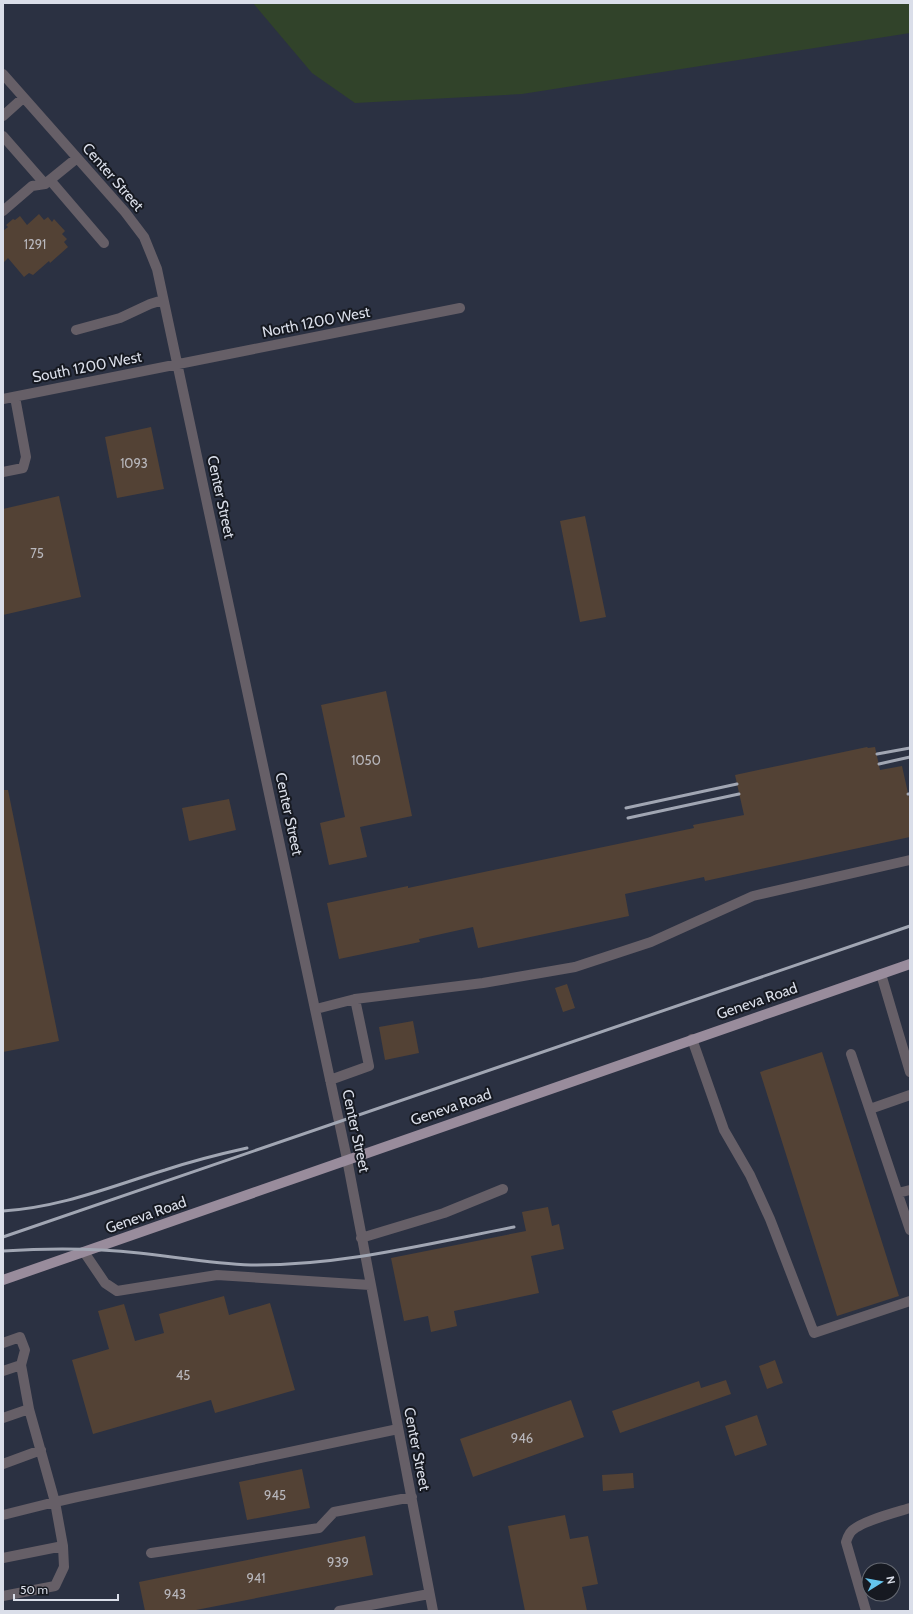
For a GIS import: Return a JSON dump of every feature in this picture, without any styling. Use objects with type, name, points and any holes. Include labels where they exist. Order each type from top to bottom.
[{"type":"main road","name":"Geneva Road","points":[[3,1280],[910,964]]},
{"type":"street","name":"Center Street","points":[[3,74],[125,212],[144,237],[157,269],[347,1160],[412,1497],[432,1611]]},
{"type":"street","points":[[3,116],[24,98]]},
{"type":"street","points":[[3,136],[104,242]]},
{"type":"street","points":[[3,211],[32,186],[48,182],[77,158]]},
{"type":"street","points":[[76,330],[120,318],[150,304],[164,300]]},
{"type":"street","name":"North 1200 West","points":[[177,364],[460,308]]},
{"type":"street","name":"South 1200 West","points":[[3,399],[177,364]]},
{"type":"street","points":[[3,472],[23,468],[26,457],[15,396]]},
{"type":"street","points":[[316,1009],[355,999],[483,983],[575,967],[651,942],[753,896],[910,860]]},
{"type":"street","points":[[881,974],[910,1072]]},
{"type":"street","points":[[330,1080],[369,1066],[355,999]]},
{"type":"street","points":[[692,1039],[724,1130],[750,1175],[770,1219],[814,1333],[910,1301]]},
{"type":"street","points":[[851,1054],[910,1230]]},
{"type":"street","points":[[870,1109],[910,1095]]},
{"type":"street","points":[[361,1238],[444,1213],[503,1189]]},
{"type":"street","points":[[898,1193],[910,1190]]},
{"type":"street","points":[[84,1252],[105,1283],[117,1291],[217,1275],[370,1285]]},
{"type":"street","points":[[3,1343],[20,1337],[25,1350],[20,1365],[29,1409],[56,1502],[63,1546],[64,1567],[55,1586],[3,1596]]},
{"type":"street","points":[[3,1371],[20,1365]]},
{"type":"street","points":[[3,1418],[29,1409]]},
{"type":"street","points":[[3,1515],[77,1497],[398,1429]]},
{"type":"street","points":[[3,1464],[41,1450]]},
{"type":"street","points":[[151,1553],[319,1528],[334,1512],[412,1497]]},
{"type":"street","points":[[866,1611],[846,1542],[850,1532],[858,1526],[910,1508]]},
{"type":"street","points":[[3,1558],[63,1546]]},
{"type":"street","points":[[339,1611],[430,1594]]},
{"type":"green space","points":[[253,3],[910,3],[910,33],[522,94],[355,103],[312,73]]},
{"type":"building","points":[[39,214],[44,220],[48,217],[52,222],[54,219],[65,231],[62,234],[67,239],[64,242],[68,247],[50,263],[49,261],[33,275],[29,273],[24,277],[8,258],[3,263],[3,231],[8,227],[6,225],[13,219],[15,220],[20,216],[27,225]]},
{"type":"building","points":[[151,427],[164,489],[117,498],[105,437]]},
{"type":"building","points":[[59,496],[81,597],[3,615],[3,509]]},
{"type":"building","points":[[585,516],[606,617],[580,622],[560,521]]},
{"type":"building","points":[[386,691],[412,816],[360,827],[367,857],[329,865],[320,823],[345,817],[321,705]]},
{"type":"building","points":[[867,747],[875,747],[880,770],[902,766],[910,802],[910,837],[705,881],[704,877],[625,894],[629,916],[478,948],[473,927],[419,939],[420,942],[339,959],[327,903],[408,886],[408,888],[694,828],[693,825],[744,815],[735,775]]},
{"type":"building","points":[[3,790],[8,790],[59,1041],[3,1052]]},
{"type":"building","points":[[229,799],[236,830],[189,841],[182,808]]},
{"type":"building","points":[[567,984],[575,1008],[563,1012],[555,988]]},
{"type":"building","points":[[413,1021],[419,1053],[385,1060],[379,1027]]},
{"type":"building","points":[[822,1052],[899,1296],[837,1316],[760,1072]]},
{"type":"building","points":[[548,1207],[552,1226],[559,1224],[564,1249],[531,1256],[539,1293],[454,1311],[457,1326],[431,1332],[428,1316],[404,1321],[391,1258],[526,1231],[522,1212]]},
{"type":"building","points":[[224,1296],[229,1315],[270,1303],[295,1390],[215,1413],[211,1400],[93,1434],[72,1360],[109,1349],[98,1311],[124,1304],[135,1341],[164,1333],[159,1314]]},
{"type":"building","points":[[775,1360],[783,1383],[767,1389],[759,1366]]},
{"type":"building","points":[[726,1380],[731,1394],[620,1433],[612,1411],[699,1381],[701,1388]]},
{"type":"building","points":[[571,1400],[584,1437],[473,1477],[460,1439]]},
{"type":"building","points":[[757,1415],[767,1445],[735,1456],[725,1426]]},
{"type":"building","points":[[302,1469],[310,1508],[247,1520],[239,1482]]},
{"type":"building","points":[[633,1473],[634,1488],[603,1491],[602,1475]]},
{"type":"building","points":[[565,1515],[570,1539],[588,1536],[598,1584],[582,1587],[587,1611],[525,1611],[508,1526]]},
{"type":"building","points":[[365,1536],[373,1575],[191,1611],[145,1611],[139,1582]]},
{"type":"railway","points":[[877,754],[910,748]]},
{"type":"railway","points":[[879,764],[910,757]]},
{"type":"railway","points":[[626,808],[737,784]]},
{"type":"railway","points":[[628,818],[739,794]]},
{"type":"railway","points":[[3,1237],[910,926]]},
{"type":"railway","points":[[3,1211],[25,1209],[65,1201],[185,1164],[247,1148]]},
{"type":"railway","points":[[3,1251],[88,1249],[139,1253],[223,1263],[251,1265],[284,1264],[317,1262],[383,1253],[514,1227]]}]
